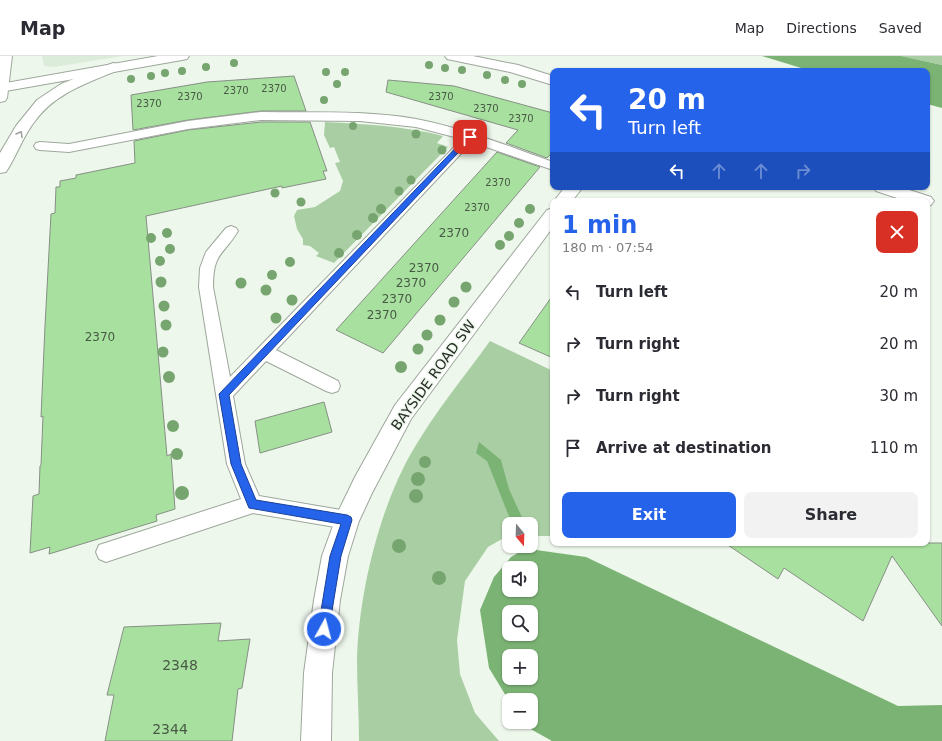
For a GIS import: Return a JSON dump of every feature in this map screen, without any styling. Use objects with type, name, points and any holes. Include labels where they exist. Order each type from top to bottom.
[{"type":"street","points":[[6,56],[0,91],[113,67],[182,56]]},
{"type":"street","points":[[452,56],[513,68],[550,80]]},
{"type":"street","points":[[0,168],[29,118],[41,104],[53,94],[113,67]]},
{"type":"street","points":[[565,198],[572,190]]},
{"type":"street","points":[[891,190],[915,198]]},
{"type":"street","points":[[930,203],[942,206]]},
{"type":"street","name":"BAYSIDE ROAD SW","points":[[316,741],[318,673],[327,600],[336,556],[347,520],[363,485],[403,412],[550,218]]},
{"type":"lane","points":[[40,146],[69,148],[188,125],[261,116],[360,117],[416,123],[470,137],[550,165]]},
{"type":"lane","points":[[224,394],[390,218],[470,137]]},
{"type":"lane","points":[[231,231],[209,258],[206,270],[206,287],[236,464],[253,504]]},
{"type":"lane","points":[[264,352],[332,386]]},
{"type":"lane","points":[[106,552],[253,504],[347,520]]},
{"type":"shaded area","points":[[42,56],[123,56],[54,67],[44,66]]},
{"type":"shaded area","points":[[762,56],[901,56],[942,65],[942,108],[930,105],[930,68],[801,68]]},
{"type":"shaded area","points":[[901,56],[942,56],[942,65]]},
{"type":"shaded area","points":[[325,122],[385,126],[429,133],[443,136],[437,143],[448,147],[334,263],[316,256],[319,253],[310,246],[303,245],[303,239],[297,229],[294,216],[297,210],[315,207],[340,191],[343,181],[335,163],[340,162],[334,147],[330,148],[324,135]]},
{"type":"shaded area","points":[[490,341],[550,370],[550,536],[538,536],[538,517],[502,517],[502,539],[488,547],[465,581],[457,640],[460,674],[475,713],[499,741],[359,741],[357,659],[362,607],[367,579],[373,552],[390,498],[401,473],[440,408]]},
{"type":"shaded area","points":[[479,442],[501,460],[509,489],[522,517],[509,517],[487,461],[476,453]]},
{"type":"shaded area","points":[[538,550],[586,557],[898,706],[942,705],[942,741],[552,741],[531,729],[538,729],[538,693],[504,693],[489,668],[480,610],[494,577],[502,568],[502,597],[538,597],[538,561],[508,561],[518,553],[538,553]]},
{"type":"building","points":[[294,76],[306,111],[261,111],[188,120],[133,130],[131,95],[207,82]]},
{"type":"building","points":[[388,80],[454,86],[550,112],[550,155],[547,158],[506,143],[518,130],[386,92]]},
{"type":"building","points":[[261,122],[310,122],[327,171],[323,171],[326,179],[282,188],[282,186],[146,216],[167,456],[171,454],[175,509],[156,515],[157,521],[49,554],[50,547],[30,553],[33,496],[39,494],[43,416],[41,417],[51,214],[55,213],[56,187],[60,187],[60,181],[76,178],[76,175],[135,163],[134,141],[188,130]]},
{"type":"building","points":[[497,152],[540,167],[383,353],[336,330]]},
{"type":"building","points":[[550,299],[550,357],[519,343]]},
{"type":"building","points":[[324,402],[332,432],[260,453],[255,421]]},
{"type":"building","points":[[930,543],[942,543],[942,626],[892,556],[863,621],[784,568],[778,579],[729,546],[930,546]]},
{"type":"building","points":[[221,623],[218,641],[250,639],[242,688],[238,689],[232,741],[105,741],[114,695],[107,695],[124,627]]},
{"type":"route","points":[[324,629],[327,600],[336,556],[347,520],[253,504],[236,464],[224,394],[390,218],[470,137]]}]
